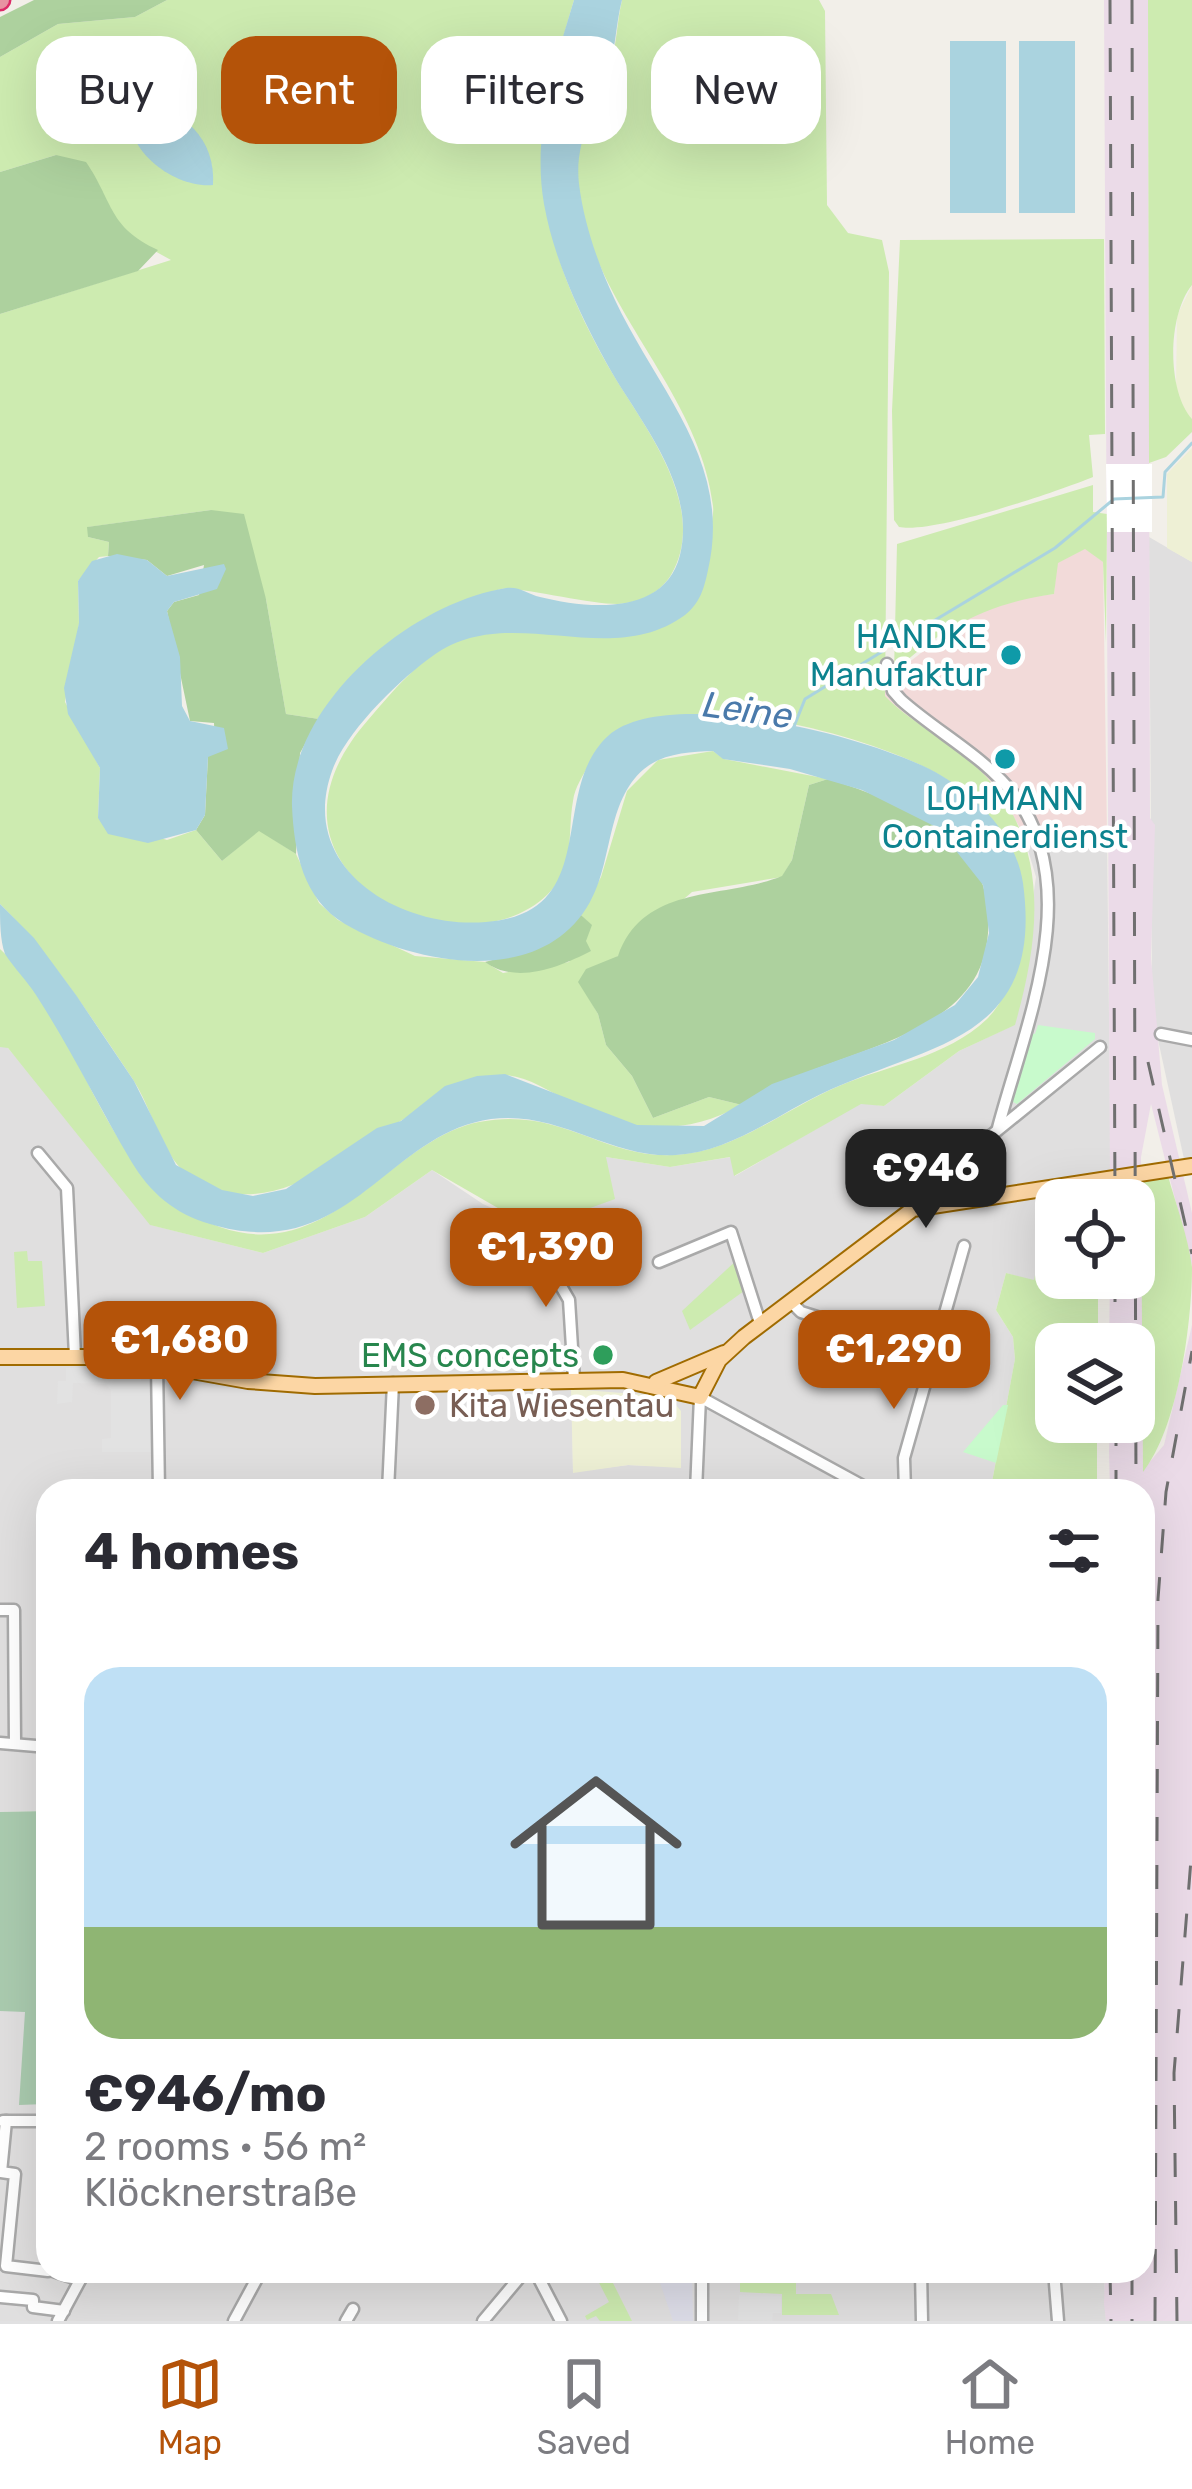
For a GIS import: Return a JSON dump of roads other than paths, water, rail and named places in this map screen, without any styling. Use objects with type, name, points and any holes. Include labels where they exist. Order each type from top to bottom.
[{"type":"main road","points":[[649,1384],[688,1372],[728,1351],[901,1214],[933,1203],[1192,1166]]},
{"type":"main road","points":[[0,1357],[74,1356],[292,1385],[574,1379],[649,1384],[700,1397],[728,1351]]},
{"type":"street","points":[[887,664],[893,691],[901,700],[966,748],[1015,796],[1045,868],[1041,967],[998,1128]]},
{"type":"street","points":[[1161,1034],[1192,1040]]},
{"type":"street","points":[[933,1203],[934,1181],[1100,1047]]},
{"type":"street","points":[[38,1153],[67,1188],[74,1356]]},
{"type":"street","points":[[554,1275],[592,1254],[599,1237],[594,1217]]},
{"type":"street","points":[[659,1262],[731,1232],[760,1323]]},
{"type":"street","points":[[533,1238],[568,1300],[574,1379]]},
{"type":"street","points":[[905,1479],[904,1458],[937,1348],[958,1252],[964,1246]]},
{"type":"street","points":[[790,1300],[801,1312],[967,1352],[966,1365],[955,1376],[931,1369]]},
{"type":"street","points":[[157,1364],[159,1479]]},
{"type":"street","points":[[389,1479],[393,1383]]},
{"type":"street","points":[[697,1479],[700,1397],[850,1479]]},
{"type":"street","points":[[0,1610],[14,1610],[15,1744]]},
{"type":"street","points":[[0,1743],[36,1746]]},
{"type":"street","points":[[36,2121],[3,2121],[1,2172],[15,2174],[3,2266],[36,2270]]},
{"type":"street","points":[[0,2296],[34,2300],[33,2307],[61,2316],[79,2283]]},
{"type":"street","points":[[234,2321],[255,2283]]},
{"type":"street","points":[[483,2321],[515,2283]]},
{"type":"street","points":[[541,2283],[561,2321]]},
{"type":"street","points":[[702,2283],[702,2321]]},
{"type":"street","points":[[921,2283],[922,2321]]},
{"type":"street","points":[[1055,2283],[1058,2321]]},
{"type":"street","points":[[346,2321],[353,2308]]},
{"type":"water","points":[[574,0],[622,0],[616,36],[564,36]]},
{"type":"water","points":[[950,41],[1006,41],[1006,213],[950,213]]},
{"type":"water","points":[[1019,41],[1075,41],[1075,213],[1019,213]]},
{"type":"water","points":[[197,133],[209,153],[213,185],[198,185],[168,173],[138,144],[197,144]]},
{"type":"water","points":[[542,144],[582,144],[579,184],[597,258],[701,461],[713,531],[705,583],[685,615],[656,631],[592,638],[495,634],[463,640],[434,655],[376,707],[349,739],[332,771],[325,806],[329,837],[343,864],[390,903],[421,915],[486,922],[523,914],[546,897],[560,874],[580,787],[590,760],[608,736],[637,721],[676,715],[774,722],[912,761],[956,785],[982,808],[1013,850],[1023,883],[1025,936],[1015,977],[996,1007],[969,1030],[714,1147],[676,1155],[652,1154],[539,1121],[491,1119],[454,1130],[332,1213],[298,1227],[258,1232],[197,1220],[155,1192],[138,1172],[49,1015],[5,954],[0,904],[34,938],[134,1081],[176,1165],[222,1190],[253,1196],[286,1189],[377,1128],[401,1121],[445,1086],[477,1076],[505,1074],[637,1125],[704,1126],[772,1084],[894,1040],[955,1005],[978,977],[989,933],[983,885],[938,828],[862,790],[790,769],[723,759],[713,751],[668,757],[651,764],[632,782],[616,815],[590,902],[569,930],[541,948],[510,958],[476,961],[406,950],[345,924],[310,888],[293,823],[296,768],[333,696],[362,664],[432,614],[469,597],[515,588],[580,604],[622,603],[659,589],[672,575],[680,555],[683,529],[673,479],[607,364],[554,246],[544,204]]},
{"type":"water","points":[[117,554],[147,560],[167,576],[224,564],[226,569],[217,589],[174,602],[167,611],[180,657],[182,706],[190,721],[224,728],[228,749],[208,757],[205,815],[196,830],[148,843],[108,834],[98,818],[100,768],[68,714],[64,688],[79,623],[78,581],[92,561]]},
{"type":"waterway","points":[[892,646],[1055,548],[1114,499],[1163,497],[1165,472],[1192,443]]},
{"type":"waterway","name":"Leine","points":[[793,729],[805,699],[883,651]]},
{"type":"railway","points":[[1110,0],[1115,1179]]},
{"type":"railway","points":[[1132,0],[1136,1479]]},
{"type":"railway","points":[[1148,1062],[1192,1254]]},
{"type":"railway","points":[[1115,1299],[1115,1323]]},
{"type":"railway","points":[[1155,2321],[1158,1599],[1166,1492],[1192,1351]]},
{"type":"railway","points":[[1116,1443],[1116,1479]]},
{"type":"railway","points":[[1177,2321],[1174,2073],[1192,1847]]},
{"type":"railway","points":[[1110,2283],[1111,2321]]},
{"type":"railway","points":[[1132,2283],[1132,2321]]},
{"type":"place","name":"HANDKE Manufaktur","points":[[1011,655]]},
{"type":"place","name":"LOHMANN Containerdienst","points":[[1005,759]]},
{"type":"place","name":"EMS concepts","points":[[603,1355]]},
{"type":"place","name":"Kita Wiesentau","points":[[425,1405]]}]
